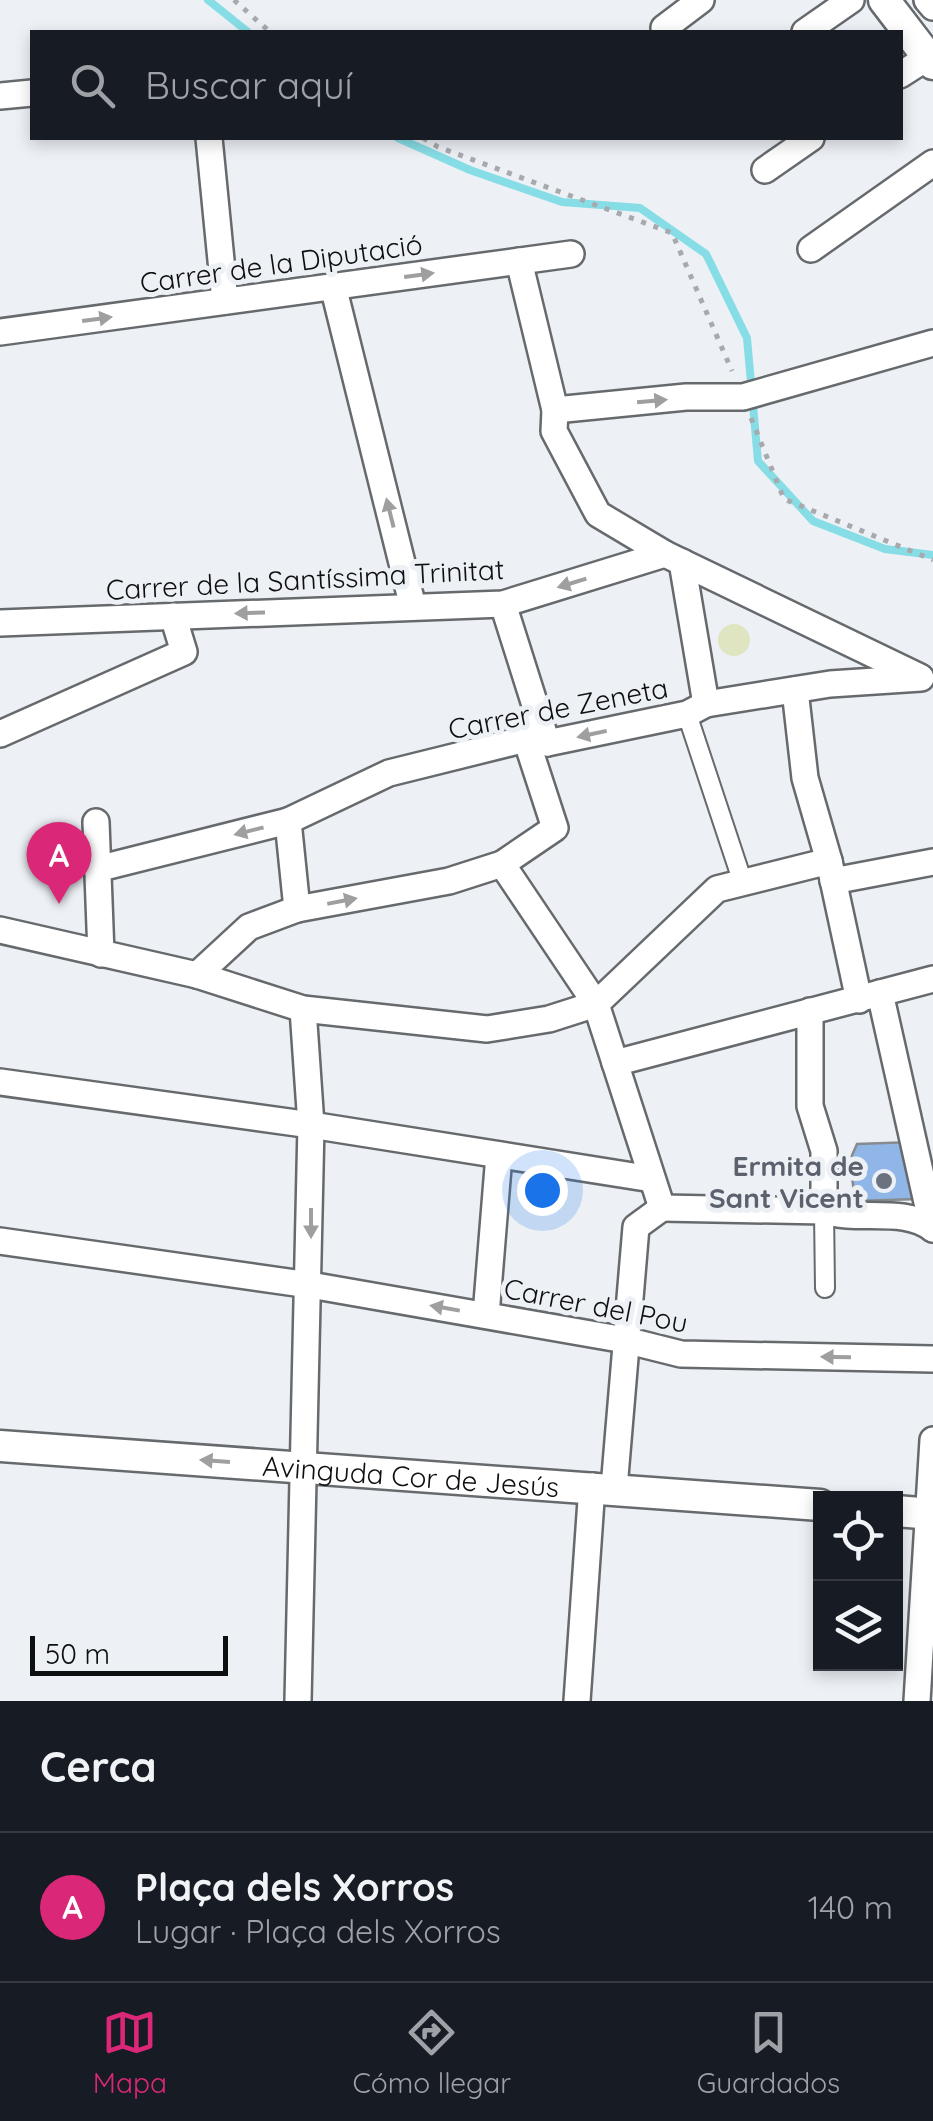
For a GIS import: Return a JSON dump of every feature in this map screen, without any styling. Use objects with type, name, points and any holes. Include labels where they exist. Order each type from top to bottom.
[{"type":"street","points":[[664,28],[701,0]]},
{"type":"street","points":[[808,30],[850,0]]},
{"type":"street","points":[[884,0],[930,60],[903,74]]},
{"type":"street","points":[[927,0],[933,7]]},
{"type":"street","points":[[0,96],[30,93]]},
{"type":"street","points":[[209,140],[225,301]]},
{"type":"street","points":[[764,170],[808,140]]},
{"type":"street","points":[[811,249],[933,164]]},
{"type":"street","name":"Carrer de la Diputació","points":[[0,332],[571,254]]},
{"type":"street","points":[[519,261],[555,410],[554,431],[598,514],[674,558],[927,681]]},
{"type":"street","points":[[334,286],[413,608]]},
{"type":"street","points":[[555,410],[686,397],[742,397],[933,343]]},
{"type":"street","points":[[674,558],[697,709],[742,883]]},
{"type":"street","name":"Carrer de la Santíssima Trinitat","points":[[0,622],[503,604],[674,558]]},
{"type":"street","points":[[197,974],[249,927],[298,910],[449,881],[502,864],[556,828],[503,604]]},
{"type":"street","points":[[0,734],[184,652],[173,616]]},
{"type":"street","name":"Carrer de Zeneta","points":[[98,869],[288,821],[389,773],[830,684],[927,681]]},
{"type":"street","points":[[795,690],[805,778],[831,871],[870,997],[921,1121],[933,1229]]},
{"type":"street","points":[[288,821],[298,910]]},
{"type":"street","points":[[96,822],[98,869],[112,956]]},
{"type":"street","points":[[0,930],[197,974],[303,1009],[487,1029],[549,1019],[596,1004],[718,889],[831,871],[933,862]]},
{"type":"street","points":[[502,864],[596,1004],[662,1208]]},
{"type":"street","points":[[615,1063],[933,979]]},
{"type":"street","points":[[298,1701],[312,1125],[303,1009]]},
{"type":"street","points":[[810,1012],[810,1106],[824,1151],[824,1288]]},
{"type":"street","points":[[0,1082],[652,1178]]},
{"type":"street","points":[[486,1315],[499,1155]]},
{"type":"street","points":[[576,1701],[625,1340],[636,1227],[662,1208],[824,1210],[842,1216],[918,1218],[933,1229]]},
{"type":"street","name":"Carrer del Pou","points":[[0,1241],[310,1285],[625,1340],[680,1354],[933,1359]]},
{"type":"street","points":[[917,1701],[933,1440]]},
{"type":"street","name":"Avinguda Cor de Jesús","points":[[0,1446],[813,1504]]},
{"type":"street","points":[[903,1512],[931,1514]]},
{"type":"path","points":[[234,0],[268,30]]},
{"type":"path","points":[[427,140],[672,233],[784,499],[933,560]]},
{"type":"green space","points":[[734,624],[745,629],[750,640],[745,651],[734,656],[723,651],[718,640],[723,629]]},
{"type":"building","name":"Ermita de Sant Vicent","points":[[913,1142],[918,1199],[855,1201],[850,1160],[857,1144]]},
{"type":"waterway","points":[[208,0],[246,30]]},
{"type":"waterway","points":[[402,140],[470,170],[562,202],[640,208],[706,254],[747,338],[758,461],[813,521],[885,549],[933,555]]},
{"type":"place","name":"Plaça dels Xorros","points":[[59,904]]},
{"type":"place","name":"Ermita de Sant Vicent","points":[[884,1181]]}]
